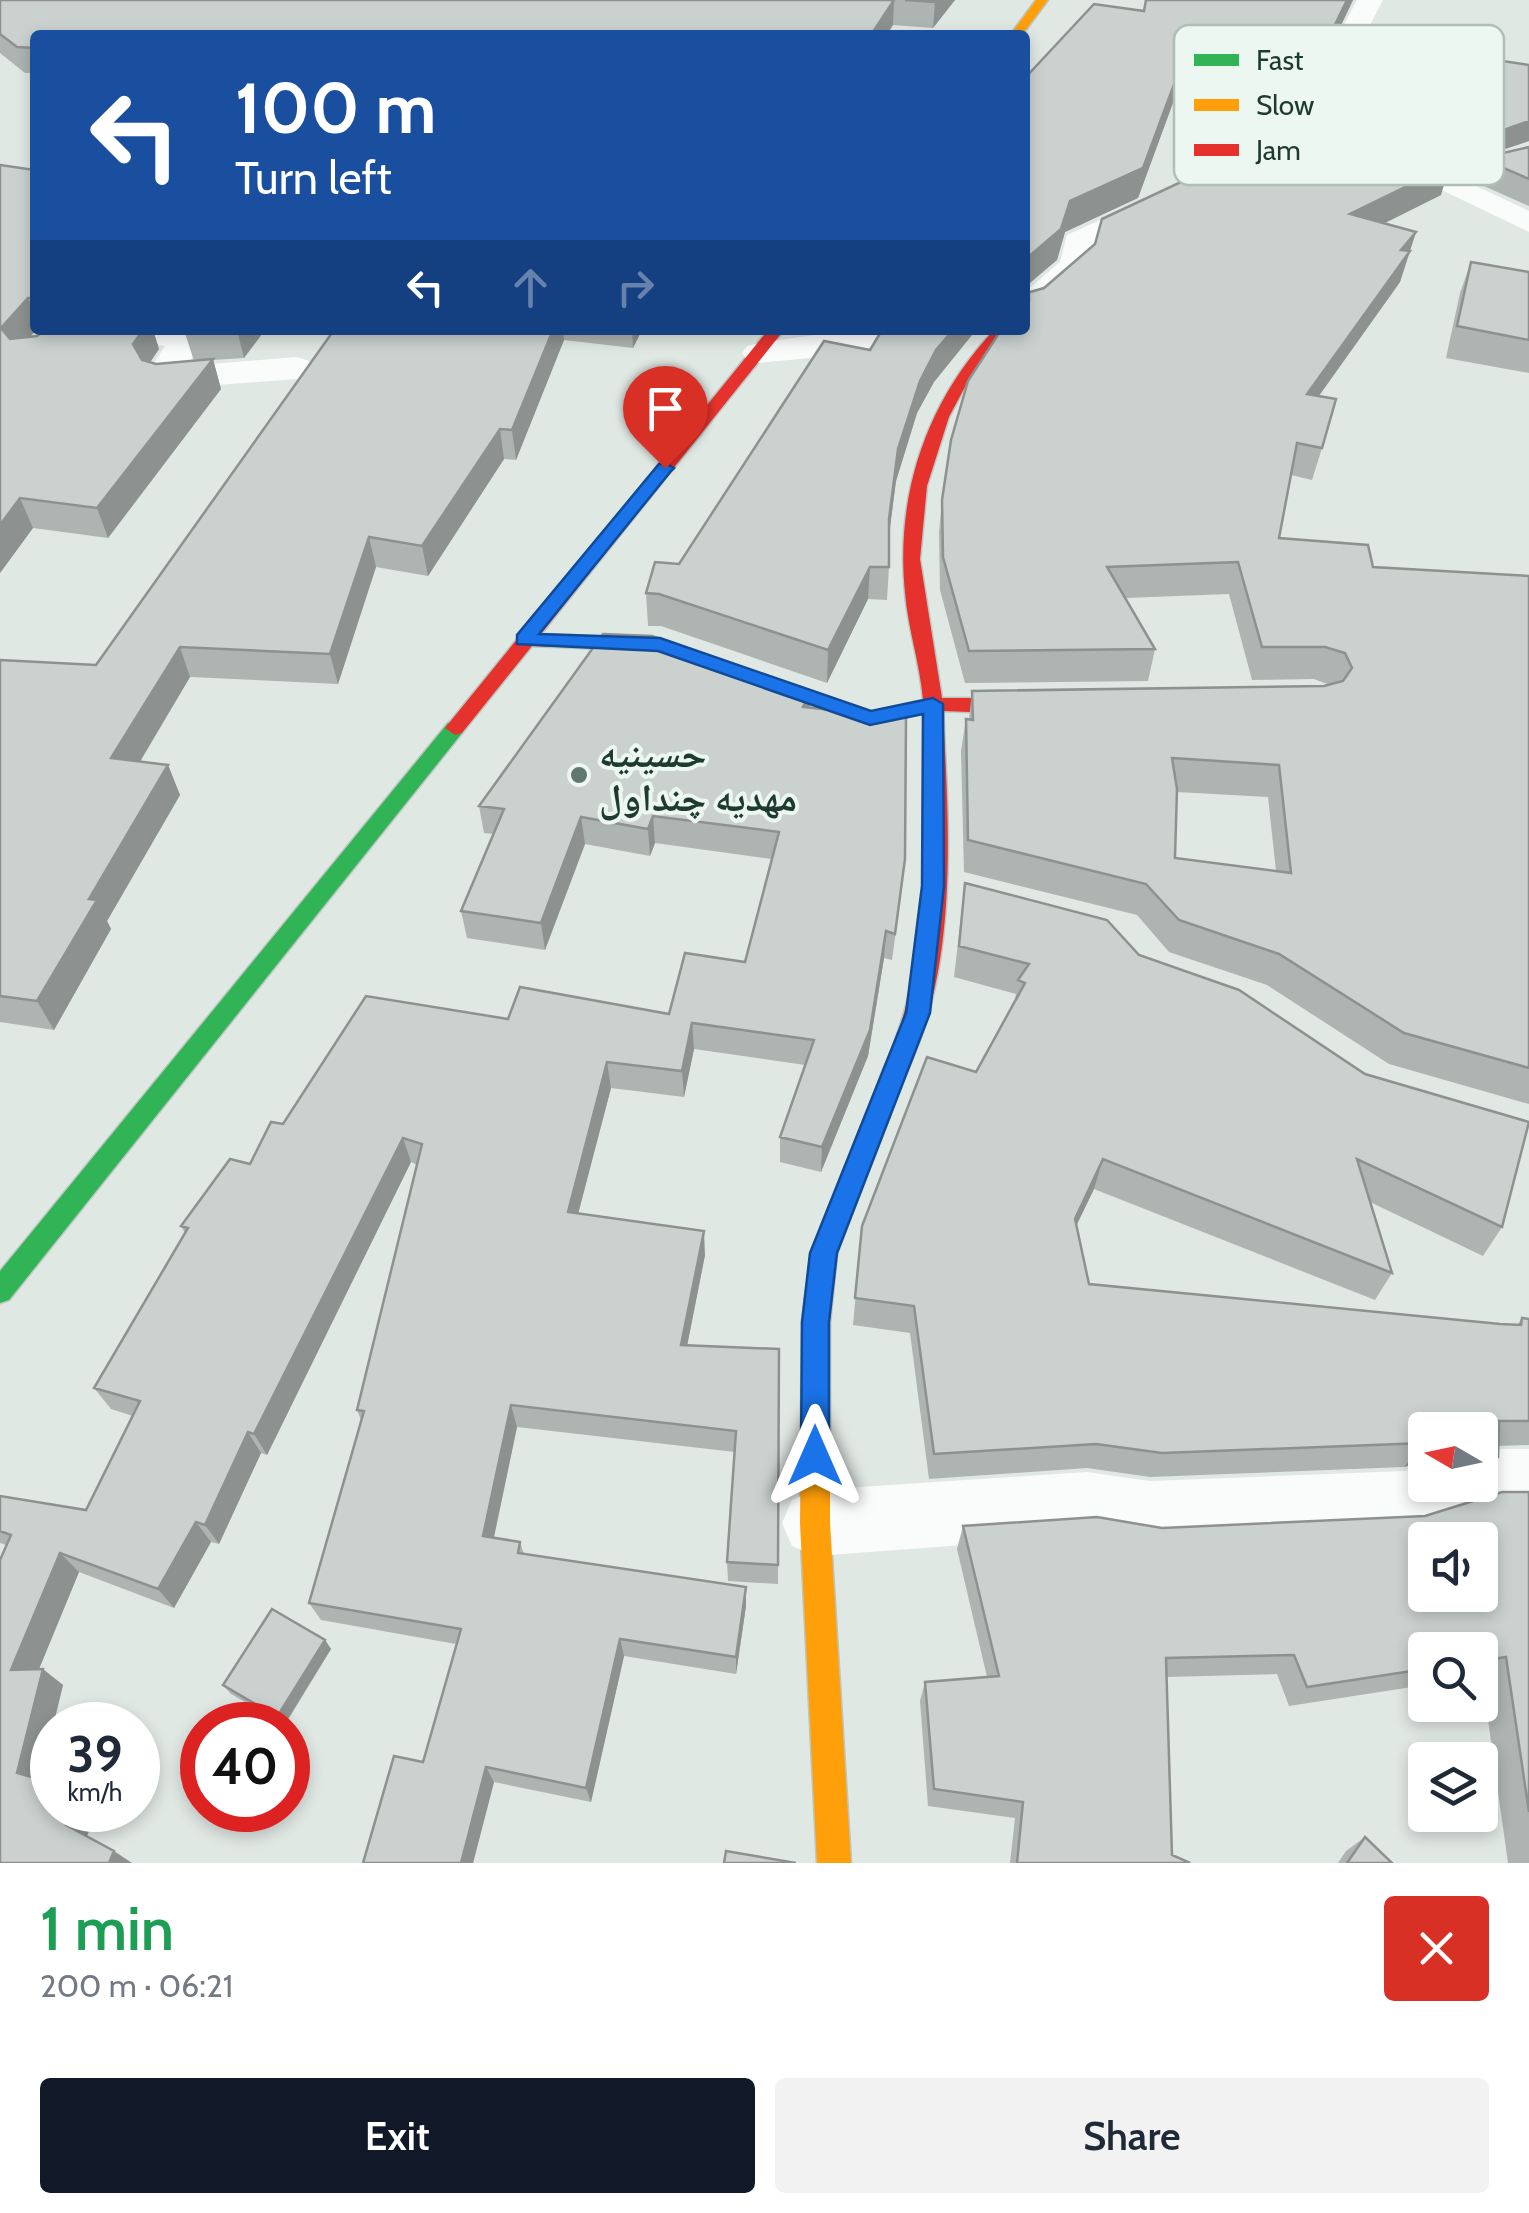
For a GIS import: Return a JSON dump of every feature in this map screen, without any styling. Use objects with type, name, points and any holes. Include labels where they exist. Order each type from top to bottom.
[{"type":"street","points":[[1020,30],[1042,0]]},
{"type":"street","points":[[1357,25],[1370,0]]},
{"type":"street","points":[[1454,185],[1529,223]]},
{"type":"street","points":[[1030,264],[1182,191]]},
{"type":"street","points":[[1030,306],[1076,265],[1078,242]]},
{"type":"street","points":[[163,335],[188,338],[164,375],[166,378],[297,368]]},
{"type":"street","points":[[0,1291],[768,342],[876,335]]},
{"type":"street","points":[[834,1863],[815,1523],[816,1322],[824,1253],[918,1013],[933,886],[933,704],[913,590],[913,532],[923,471],[941,411],[980,351],[997,335]]},
{"type":"street","points":[[524,640],[660,645],[870,718],[933,704],[986,705]]},
{"type":"street","points":[[933,886],[988,900]]},
{"type":"street","points":[[1498,1482],[1529,1481]]},
{"type":"street","points":[[815,1523],[1087,1504],[1150,1514],[1408,1501]]},
{"type":"building","points":[[0,0],[894,0],[874,30],[30,30],[30,48],[17,47],[0,34]]},
{"type":"building","points":[[1146,0],[1347,0],[1335,25],[1174,25],[1174,84],[1143,168],[1070,201],[1061,229],[1030,255],[1030,73],[1094,4],[1144,11]]},
{"type":"building","points":[[1504,61],[1529,65],[1529,121],[1504,130]]},
{"type":"building","points":[[1529,147],[1529,179],[1504,168],[1504,153]]},
{"type":"building","points":[[0,165],[30,169],[30,298],[1,328],[10,339],[38,335],[139,335],[133,344],[142,360],[156,364],[213,359],[97,508],[20,498],[0,525]]},
{"type":"building","points":[[1175,185],[1409,185],[1350,214],[1416,232],[1401,250],[1410,251],[1307,394],[1336,399],[1322,448],[1297,443],[1279,538],[1368,545],[1373,567],[1529,576],[1529,1068],[1404,1033],[1279,954],[1179,920],[1146,884],[968,840],[966,719],[973,720],[972,691],[1324,686],[1343,681],[1352,668],[1345,653],[1325,647],[1262,647],[1238,562],[1107,567],[1155,649],[969,651],[943,557],[942,500],[951,440],[968,381],[998,335],[1030,335],[1030,292],[1044,288],[1095,244],[1102,219]],"holes":[[[1172,758],[1279,765],[1291,873],[1175,858],[1177,789]]]},
{"type":"building","points":[[1471,262],[1529,272],[1529,340],[1457,326]]},
{"type":"building","points":[[330,335],[551,335],[512,430],[500,429],[422,546],[369,537],[330,654],[180,647],[111,758],[168,765],[89,899],[97,900],[37,1001],[0,996],[0,660],[96,665]]},
{"type":"building","points":[[879,335],[949,335],[920,381],[898,449],[889,519],[889,567],[870,567],[828,650],[646,593],[655,562],[679,564],[824,341],[870,350]]},
{"type":"building","points":[[603,634],[652,636],[810,691],[803,707],[906,718],[905,859],[895,934],[886,931],[870,1030],[822,1147],[780,1137],[814,1040],[692,1023],[682,1071],[607,1062],[568,1212],[704,1231],[681,1345],[779,1349],[778,1565],[727,1562],[736,1431],[511,1405],[483,1536],[520,1542],[518,1553],[746,1587],[736,1657],[620,1639],[586,1788],[486,1767],[461,1863],[363,1863],[394,1756],[423,1762],[461,1629],[309,1603],[364,1411],[357,1410],[422,1144],[403,1138],[254,1434],[248,1432],[205,1525],[196,1522],[158,1589],[60,1553],[11,1670],[43,1669],[35,1702],[30,1702],[30,1721],[17,1773],[30,1777],[30,1832],[79,1832],[114,1851],[109,1863],[0,1863],[0,1560],[11,1535],[0,1531],[0,1496],[86,1510],[140,1401],[94,1388],[188,1228],[181,1226],[230,1159],[250,1164],[271,1122],[283,1124],[366,996],[508,1019],[520,987],[669,1014],[685,953],[745,962],[779,832],[653,816],[648,829],[581,817],[541,923],[461,911],[504,809],[479,806]]},
{"type":"building","points":[[965,883],[1107,920],[1139,955],[1239,990],[1365,1074],[1529,1122],[1502,1227],[1357,1159],[1392,1273],[1103,1159],[1075,1219],[1089,1284],[1500,1324],[1521,1325],[1522,1318],[1529,1319],[1529,1421],[1499,1421],[1498,1457],[1498,1412],[1408,1412],[1408,1444],[1162,1453],[1096,1444],[934,1454],[914,1306],[855,1298],[862,1226],[927,1057],[976,1072],[1025,983],[1018,980],[1029,964],[959,946]]},
{"type":"building","points":[[1502,1492],[1529,1492],[1529,1812],[1506,1657],[1498,1658],[1498,1632],[1408,1632],[1408,1672],[1307,1687],[1294,1655],[1166,1658],[1172,1855],[1190,1863],[1017,1863],[1023,1802],[934,1789],[925,1682],[999,1676],[963,1526],[1097,1517],[1162,1528],[1425,1516],[1470,1502],[1498,1502],[1498,1493]]},
{"type":"building","points":[[272,1609],[325,1640],[286,1702],[252,1702],[223,1685]]},
{"type":"building","points":[[1365,1837],[1392,1863],[1347,1863]]},
{"type":"building","points":[[726,1851],[796,1863],[724,1863]]},
{"type":"traffic: fast","points":[[0,1291],[455,728]]},
{"type":"traffic: slow","points":[[1020,30],[1042,0]]},
{"type":"traffic: slow","points":[[834,1863],[815,1523],[816,1322],[824,1253],[896,1068]]},
{"type":"traffic: jam","points":[[455,728],[772,335]]},
{"type":"traffic: jam","points":[[896,1068],[918,1011],[925,976],[935,860],[933,707],[911,559],[918,486],[941,417],[958,385],[998,335]]},
{"type":"traffic: jam","points":[[524,639],[660,645],[870,719],[933,704],[970,705]]},
{"type":"place","name":"حسینیه مهدیه چنداول","points":[[579,775]]},
{"type":"route","points":[[665,468],[524,640],[660,645],[870,718],[933,704],[933,886],[918,1013],[824,1253],[816,1322],[815,1456]]}]
